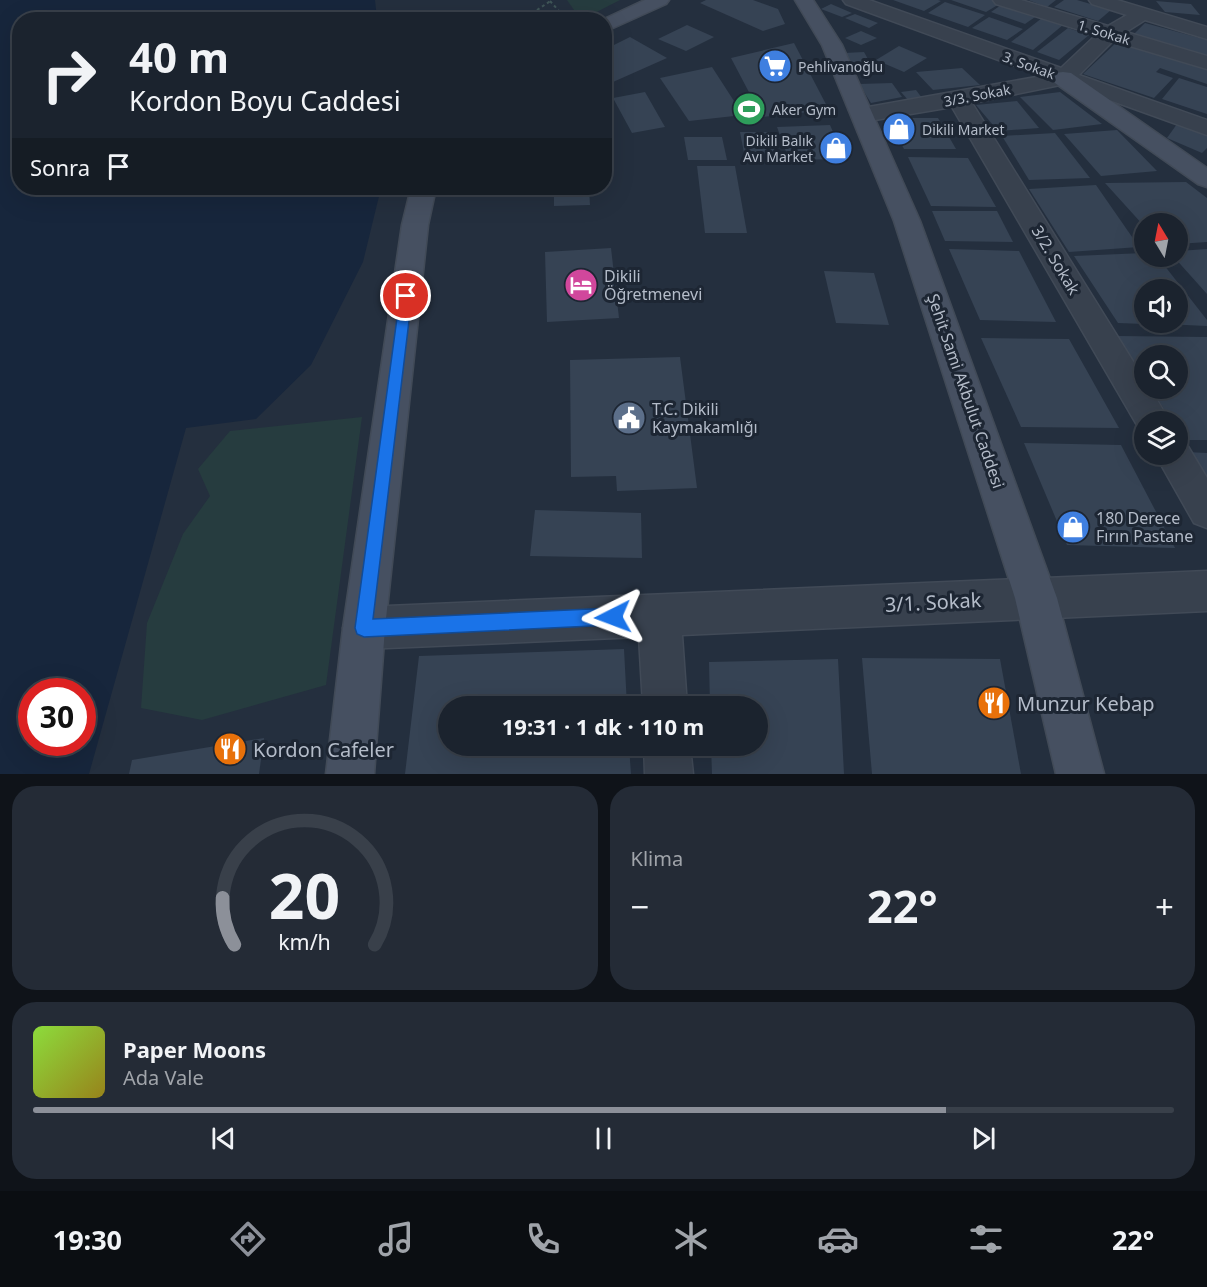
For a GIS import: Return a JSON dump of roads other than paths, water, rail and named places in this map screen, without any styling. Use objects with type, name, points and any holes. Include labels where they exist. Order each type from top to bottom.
[{"type":"main road","points":[[612,22],[660,0]]},
{"type":"main road","name":"Şehit Sami Akbulut Caddesi","points":[[790,0],[810,10],[832,45],[911,232],[1036,597],[1080,774]]},
{"type":"main road","points":[[1064,78],[1207,179]]},
{"type":"main road","points":[[350,774],[364,628],[415,225],[421,195]]},
{"type":"street","name":"3. Sokak","points":[[852,0],[1207,128]]},
{"type":"street","name":"1. Sokak","points":[[1002,0],[1207,63]]},
{"type":"street","points":[[1098,0],[1136,7],[1207,33]]},
{"type":"street","points":[[1064,78],[1136,7]]},
{"type":"street","name":"3/3. Sokak","points":[[863,115],[1064,78]]},
{"type":"street","name":"3/2. Sokak","points":[[959,99],[1146,411]]},
{"type":"street","points":[[1180,465],[1207,511]]},
{"type":"street","name":"3/1. Sokak","points":[[364,628],[1207,591]]},
{"type":"street","points":[[659,615],[664,696]]},
{"type":"street","points":[[668,756],[669,774]]},
{"type":"water","points":[[0,0],[375,0],[376,12],[12,12],[12,195],[379,195],[363,262],[311,365],[256,419],[186,428],[96,749],[96,678],[18,678],[18,756],[94,756],[89,774],[0,774]]},
{"type":"place","name":"Pehlivanoğlu","points":[[775,66]]},
{"type":"place","name":"Aker Gym","points":[[749,109]]},
{"type":"place","name":"Dikili Market","points":[[899,129]]},
{"type":"place","name":"Dikili Balık Avı Market","points":[[836,148]]},
{"type":"place","name":"Dikili Öğretmenevi","points":[[581,285]]},
{"type":"place","name":"T.C. Dikili Kaymakamlığı","points":[[629,418]]},
{"type":"place","name":"180 Derece Fırın Pastane","points":[[1073,527]]},
{"type":"place","name":"Munzur Kebap","points":[[994,703]]},
{"type":"place","name":"Kordon Cafeler","points":[[230,749]]}]
